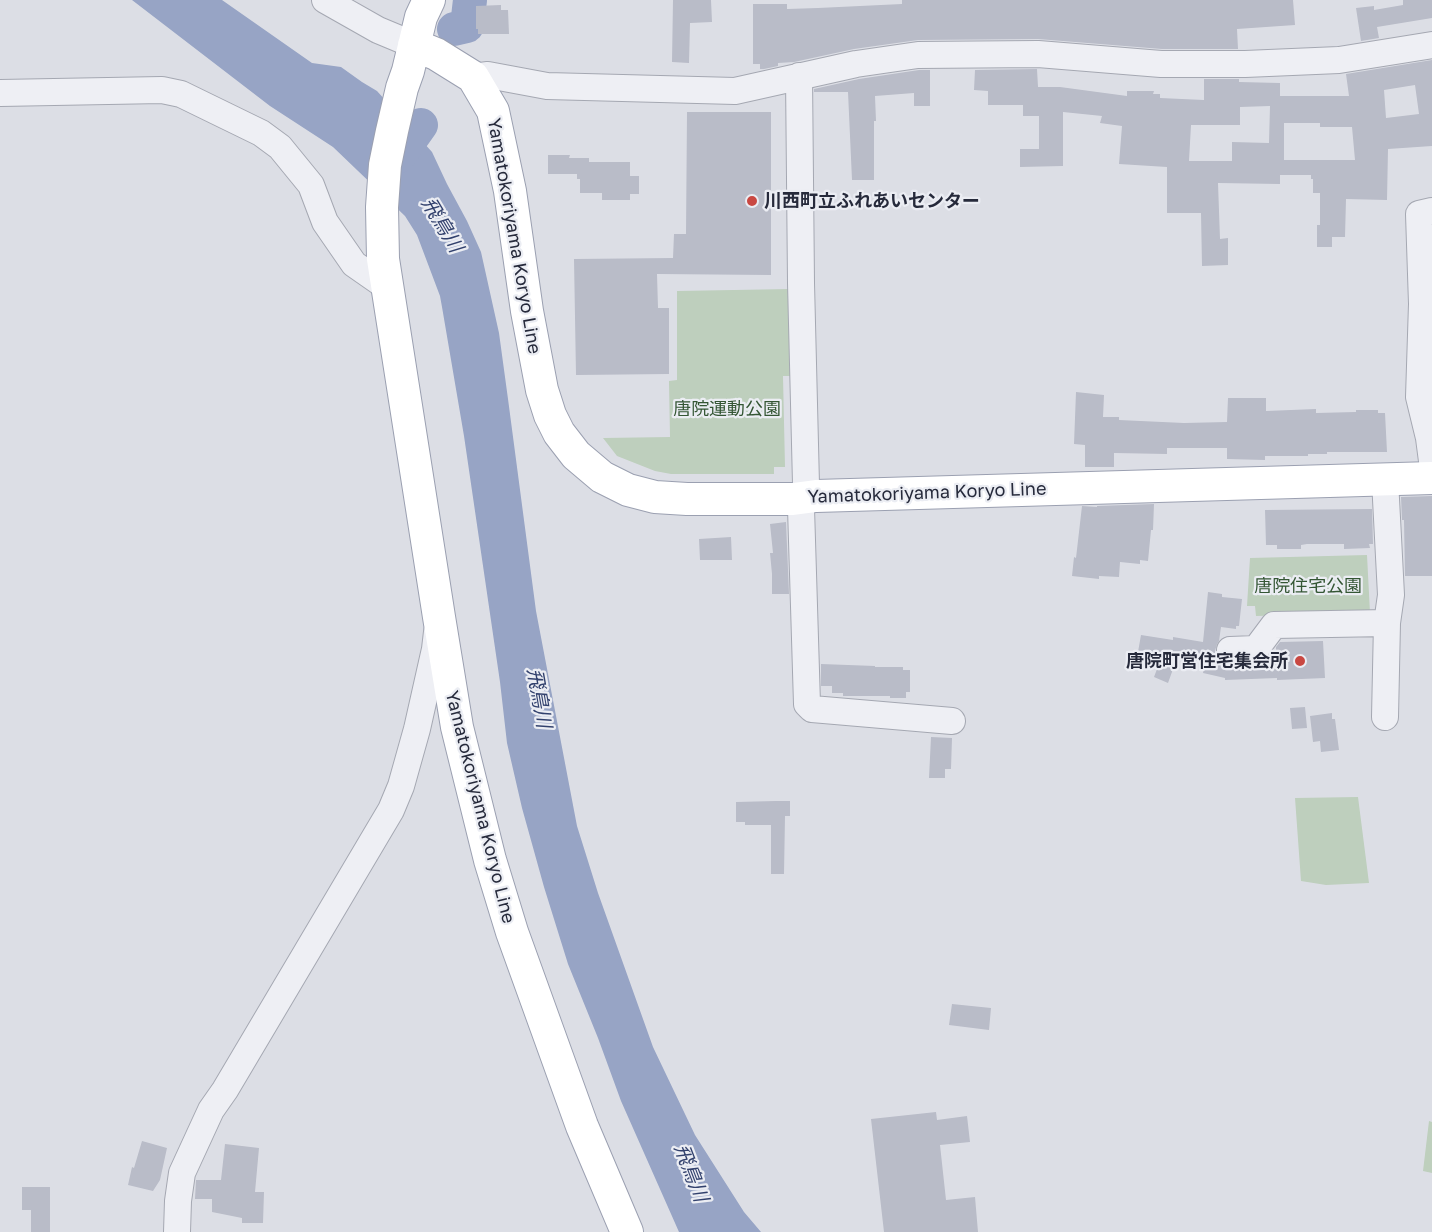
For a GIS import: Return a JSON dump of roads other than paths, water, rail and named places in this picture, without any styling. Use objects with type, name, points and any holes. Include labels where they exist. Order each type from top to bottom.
[{"type":"main road","points":[[414,45],[421,17],[429,0]]},
{"type":"main road","name":"Yamatokoriyama Koryo Line","points":[[627,1232],[582,1126],[512,932],[490,860],[457,727],[385,273],[382,207],[385,165],[414,45],[436,54],[473,77],[493,111],[510,191],[527,311],[542,390],[550,415],[558,433],[576,454],[602,477],[628,490],[655,497],[687,500],[1432,478]]},
{"type":"street","points":[[325,0],[378,30],[414,45]]},
{"type":"street","points":[[473,77],[488,75],[547,86],[735,91],[856,64],[918,56],[1038,54],[1161,64],[1245,64],[1339,60],[1432,45]]},
{"type":"street","points":[[799,76],[806,484],[801,508],[807,704],[812,709],[952,721]]},
{"type":"street","points":[[0,93],[162,90],[181,94],[261,133],[279,147],[311,185],[325,222],[354,264],[385,273]]},
{"type":"street","points":[[1431,446],[1419,397],[1422,304],[1419,214],[1432,211]]},
{"type":"street","points":[[1385,717],[1387,623],[1391,595],[1386,480]]},
{"type":"street","points":[[177,1232],[182,1173],[211,1110],[391,810],[417,729],[435,649],[439,617]]},
{"type":"street","points":[[1230,650],[1256,649],[1274,625],[1387,623]]},
{"type":"street","points":[[417,729],[433,722],[442,722],[457,727]]},
{"type":"water","points":[[132,0],[222,0],[312,63],[341,67],[377,91],[432,152],[481,252],[499,333],[536,611],[577,826],[598,893],[653,1047],[695,1135],[744,1212],[761,1232],[679,1232],[621,1101],[568,964],[522,808],[507,743],[464,436],[442,307],[417,235],[405,216],[333,147],[270,106]]},
{"type":"waterway","points":[[454,29],[467,26],[470,0]]},
{"type":"waterway","name":"飛鳥川","points":[[399,156],[421,125]]},
{"type":"place","name":"川西町立ふれあいセンター","points":[[752,201]]},
{"type":"place","name":"唐院町営住宅集会所","points":[[1300,661]]},
{"type":"park label","name":"唐院運動公園","points":[[727,409]]},
{"type":"park label","name":"唐院住宅公園","points":[[1308,586]]}]
